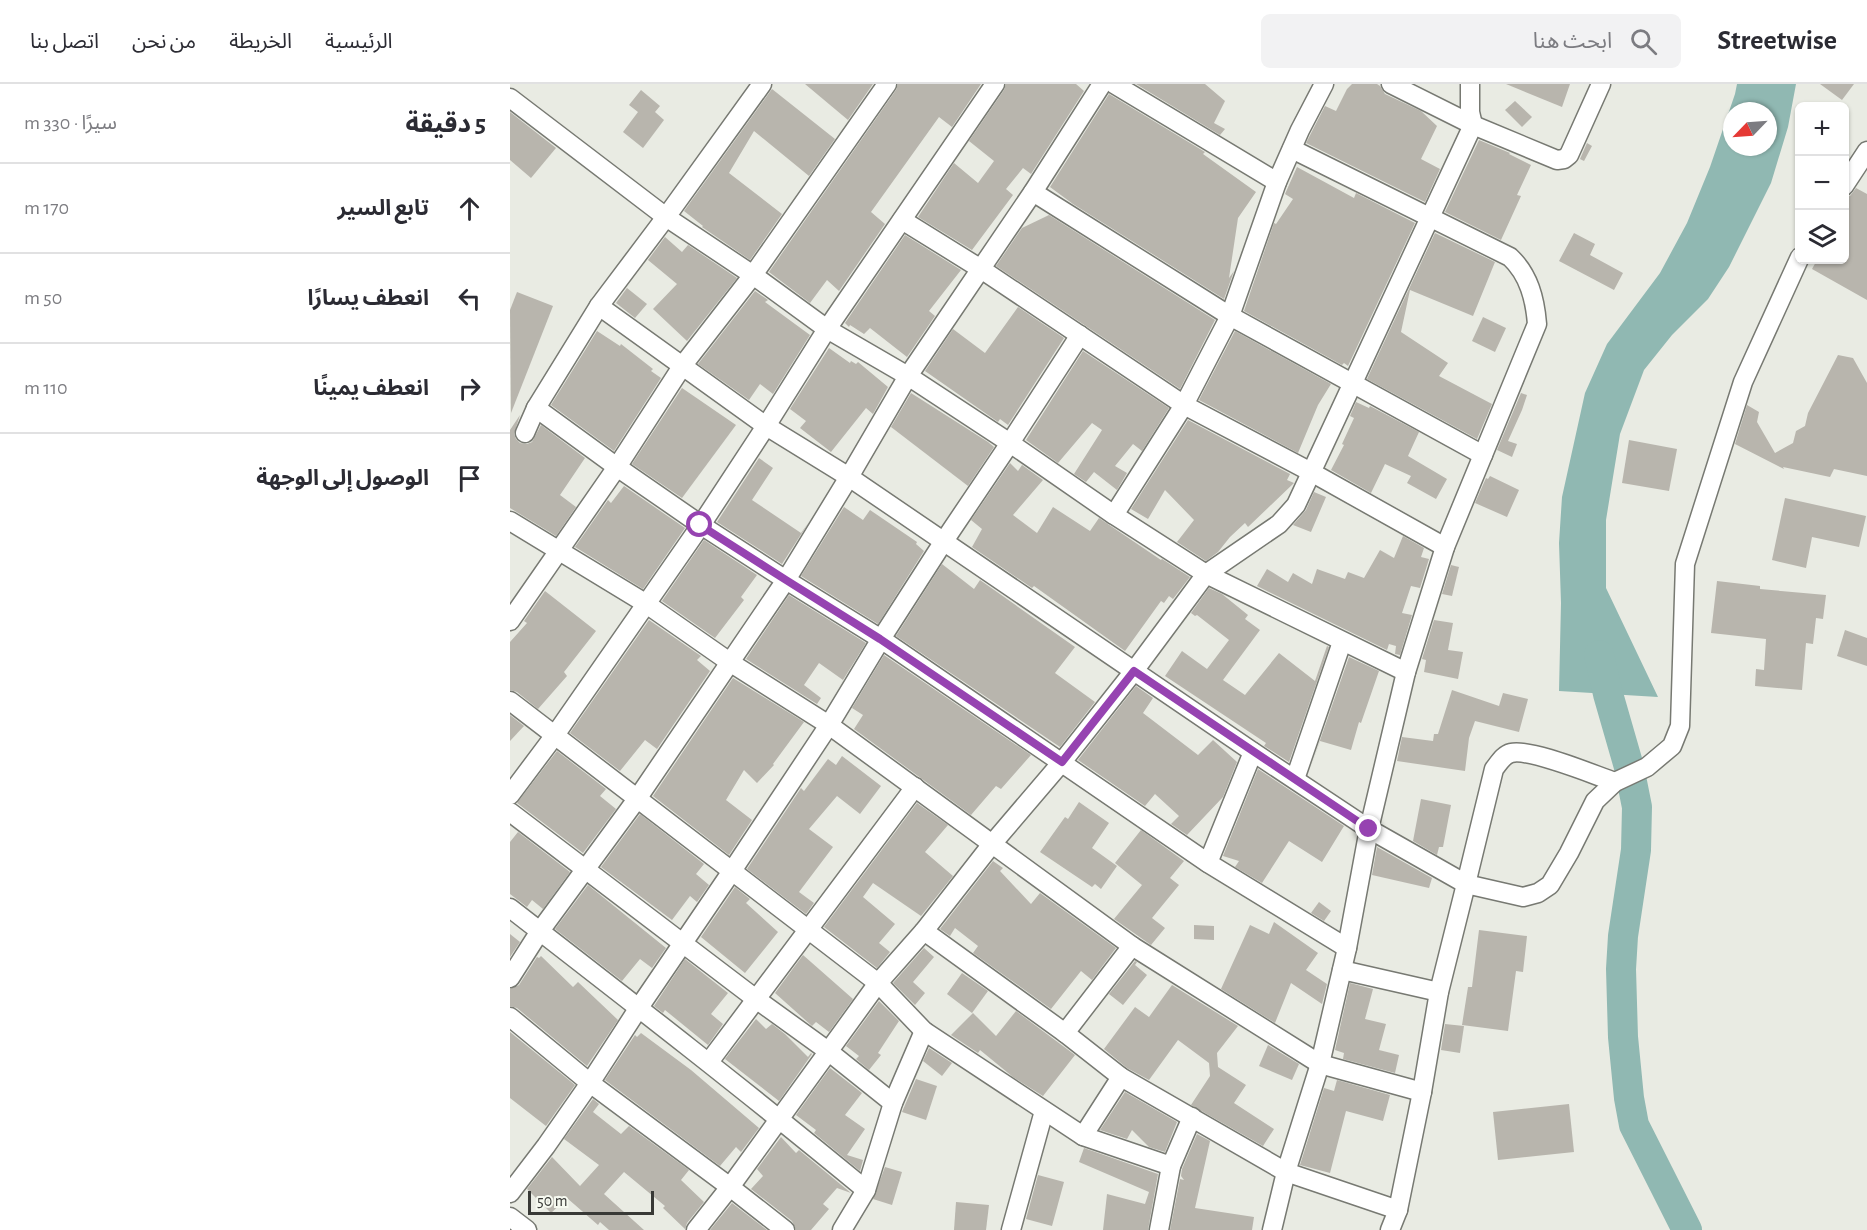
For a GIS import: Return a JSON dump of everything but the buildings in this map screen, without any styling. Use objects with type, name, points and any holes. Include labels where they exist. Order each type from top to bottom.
[{"type":"street","points":[[525,433],[536,408],[599,306],[762,84]]},
{"type":"street","points":[[510,621],[617,467],[682,364],[753,275],[887,84]]},
{"type":"street","points":[[510,795],[555,735],[700,525],[827,329],[995,84]]},
{"type":"street","points":[[510,978],[540,932],[638,799],[786,580],[908,376],[1033,192],[1102,84]]},
{"type":"street","points":[[1114,84],[1277,182]]},
{"type":"street","points":[[1114,515],[1184,405],[1230,316],[1277,182],[1324,84]]},
{"type":"street","points":[[1391,84],[1473,125],[1557,160],[1569,155],[1601,84]]},
{"type":"street","points":[[696,1230],[730,1187],[878,983],[924,931],[992,844],[1062,762],[1134,671],[1206,574],[1286,519],[1296,505],[1473,125],[1470,111],[1470,84]]},
{"type":"street","points":[[510,98],[666,217],[753,275],[827,329],[908,376],[1206,574],[1406,672]]},
{"type":"street","points":[[1272,1230],[1286,1172],[1320,1064],[1347,948],[1369,829],[1406,672],[1445,547],[1538,324],[1534,298],[1527,279],[1520,266],[1510,257],[1292,149]]},
{"type":"street","points":[[1849,180],[1867,151]]},
{"type":"street","points":[[1033,192],[1230,316],[1483,455]]},
{"type":"street","points":[[902,220],[981,269],[1184,405],[1311,472],[1445,547]]},
{"type":"street","points":[[599,306],[766,426],[849,477],[1369,829],[1466,884],[1523,897],[1539,893],[1550,885],[1569,853],[1594,801],[1615,782],[1647,767],[1672,746],[1680,726],[1685,564],[1743,382],[1797,264]]},
{"type":"street","points":[[510,1193],[590,1083],[829,725],[880,639],[1080,335]]},
{"type":"street","points":[[536,408],[700,525],[880,639],[1208,863],[1347,948]]},
{"type":"street","points":[[510,521],[645,603],[731,663],[829,725],[1132,946],[1320,1064],[1422,1092]]},
{"type":"street","points":[[1294,779],[1342,642]]},
{"type":"street","points":[[510,701],[878,983],[924,1030],[1083,1136],[1171,1166]]},
{"type":"street","points":[[1208,863],[1253,752]]},
{"type":"street","points":[[1390,1230],[1398,1209],[1422,1092],[1439,992],[1494,769],[1504,756],[1513,752],[1540,756],[1615,782]]},
{"type":"street","points":[[709,1062],[915,787]]},
{"type":"street","points":[[510,812],[828,1051],[893,1103]]},
{"type":"street","points":[[510,908],[709,1062],[866,1190]]},
{"type":"street","points":[[924,931],[1065,1033],[1121,1077],[1286,1172],[1398,1209]]},
{"type":"street","points":[[1065,1033],[1132,946]]},
{"type":"street","points":[[1342,970],[1439,992]]},
{"type":"street","points":[[510,1017],[590,1083],[785,1230]]},
{"type":"street","points":[[842,1230],[866,1190],[893,1103],[924,1030]]},
{"type":"street","points":[[1083,1136],[1121,1077]]},
{"type":"street","points":[[1011,1230],[1044,1111]]},
{"type":"street","points":[[1159,1230],[1171,1166],[1192,1117]]},
{"type":"water","points":[[1737,84],[1796,84],[1788,127],[1771,183],[1729,267],[1708,299],[1672,335],[1644,370],[1620,434],[1606,520],[1606,588],[1658,697],[1559,691],[1561,603],[1559,543],[1562,497],[1585,393],[1607,344],[1660,273],[1687,223],[1723,129],[1723,156],[1777,156],[1777,102],[1732,102]]},
{"type":"waterway","points":[[1599,655],[1629,767],[1637,807],[1636,850],[1623,936],[1621,969],[1623,1037],[1629,1098],[1634,1125],[1687,1230]]},
{"type":"route","points":[[700,525],[880,639],[1062,762],[1134,671],[1369,829]]}]
